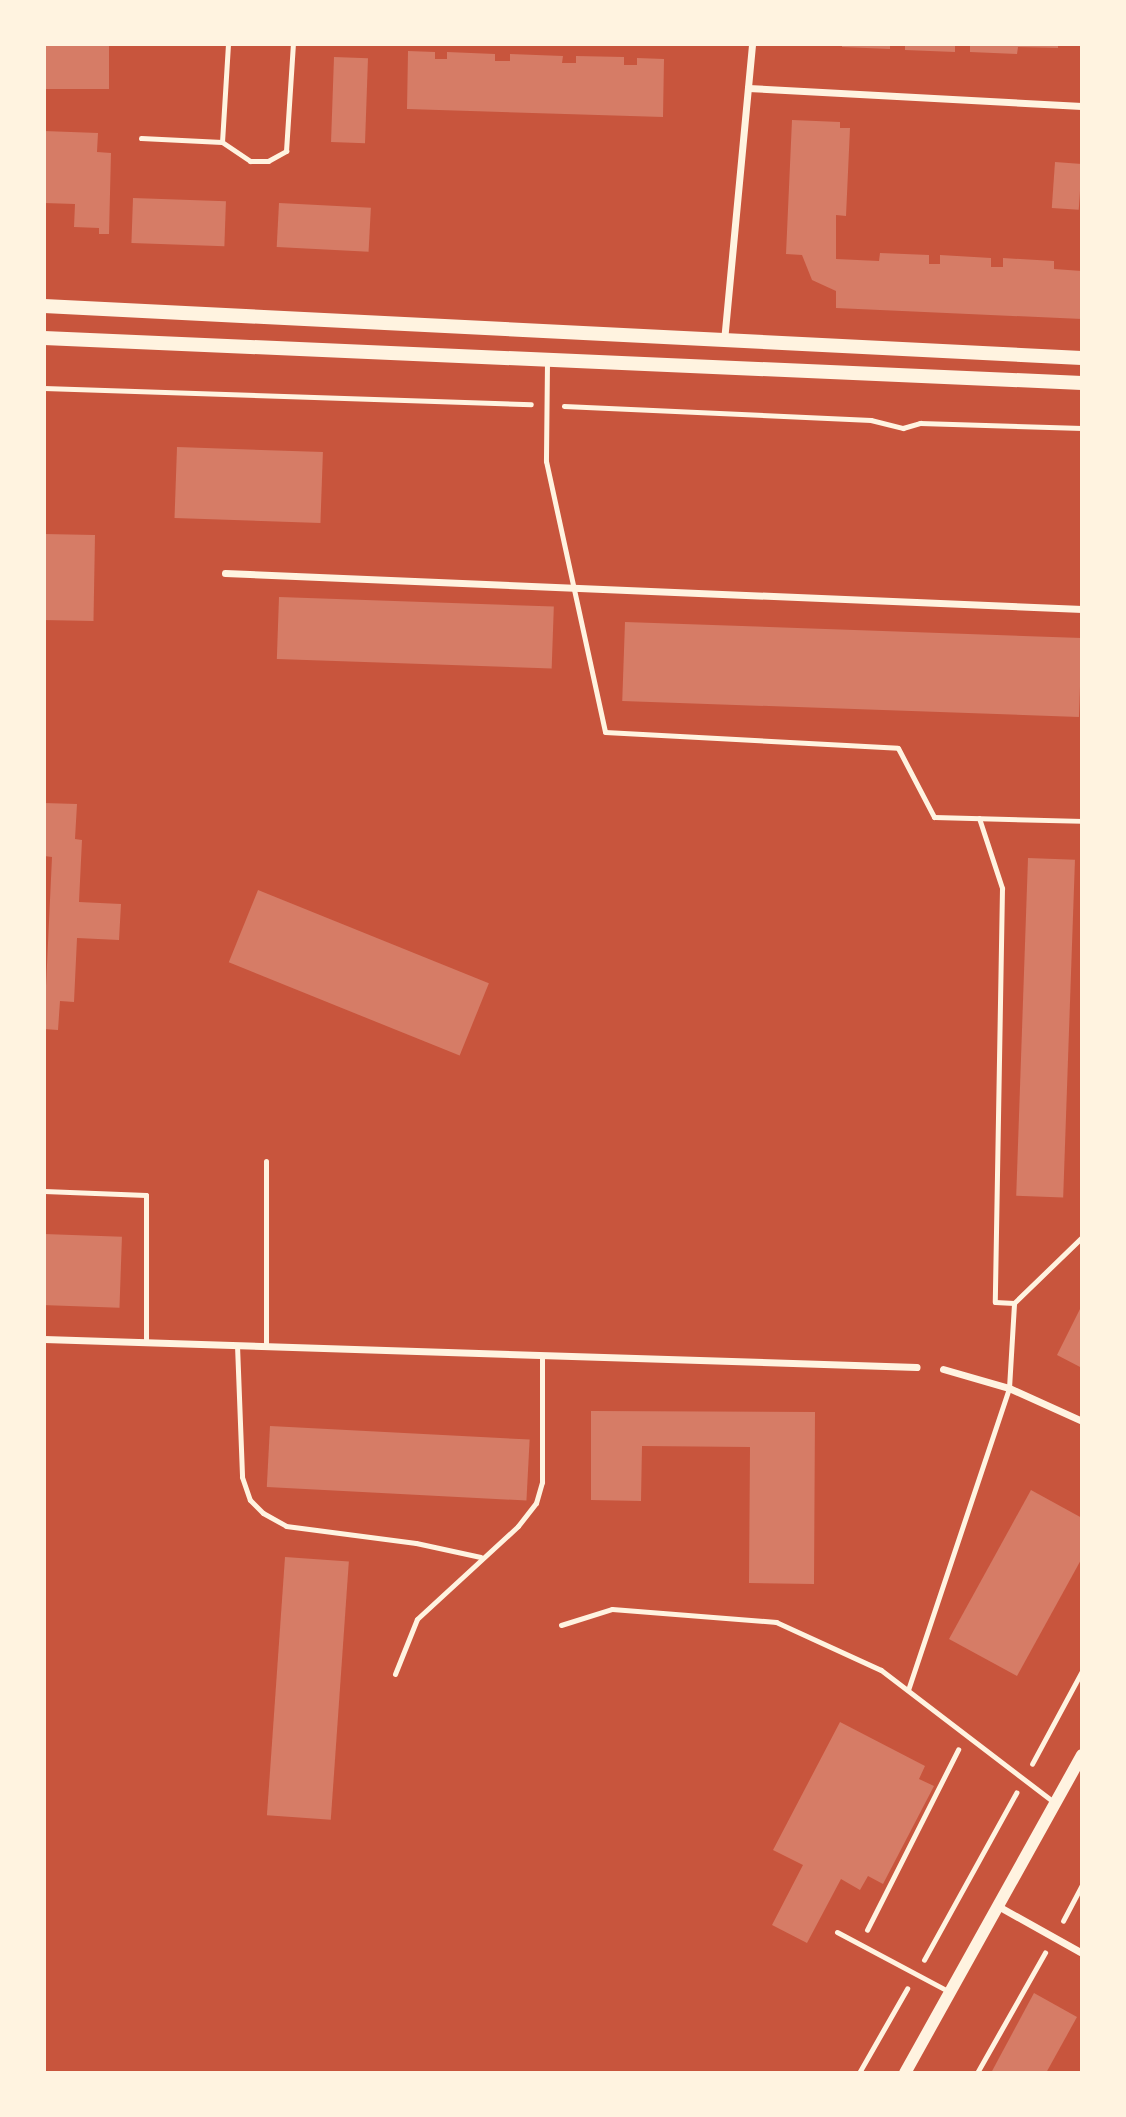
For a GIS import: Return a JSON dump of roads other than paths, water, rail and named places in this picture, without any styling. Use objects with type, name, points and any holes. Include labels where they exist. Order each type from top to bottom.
[{"type":"main road","points":[[44,306],[1082,358]]},
{"type":"main road","points":[[44,338],[1082,383]]},
{"type":"street","points":[[724,342],[752,44]]},
{"type":"street","points":[[748,88],[1082,106]]},
{"type":"street","points":[[225,573],[574,585],[1082,608]]},
{"type":"street","points":[[44,1339],[917,1367]]},
{"type":"street","points":[[943,1369],[1009,1388],[1082,1421]]},
{"type":"street","points":[[905,2073],[1082,1755]]},
{"type":"street","points":[[998,1906],[1082,1953]]},
{"type":"lane","points":[[222,142],[228,44]]},
{"type":"lane","points":[[141,138],[222,142],[250,161],[268,161],[286,151],[293,44]]},
{"type":"lane","points":[[547,359],[546,461],[605,732],[898,748],[934,817],[1082,821]]},
{"type":"lane","points":[[979,818],[1002,888],[995,1302],[1014,1303]]},
{"type":"lane","points":[[266,1161],[266,1346]]},
{"type":"lane","points":[[44,1191],[146,1195],[146,1342]]},
{"type":"lane","points":[[908,1690],[1009,1388],[1014,1303],[1082,1237]]},
{"type":"lane","points":[[237,1345],[242,1477],[250,1500],[263,1513],[286,1526],[416,1543],[480,1557]]},
{"type":"lane","points":[[395,1674],[417,1619],[480,1557],[518,1526],[536,1503],[542,1482],[542,1355]]},
{"type":"lane","points":[[561,1625],[612,1609],[776,1622],[831,1643],[908,1690],[1055,1803]]},
{"type":"lane","points":[[837,1932],[950,1992]]}]
